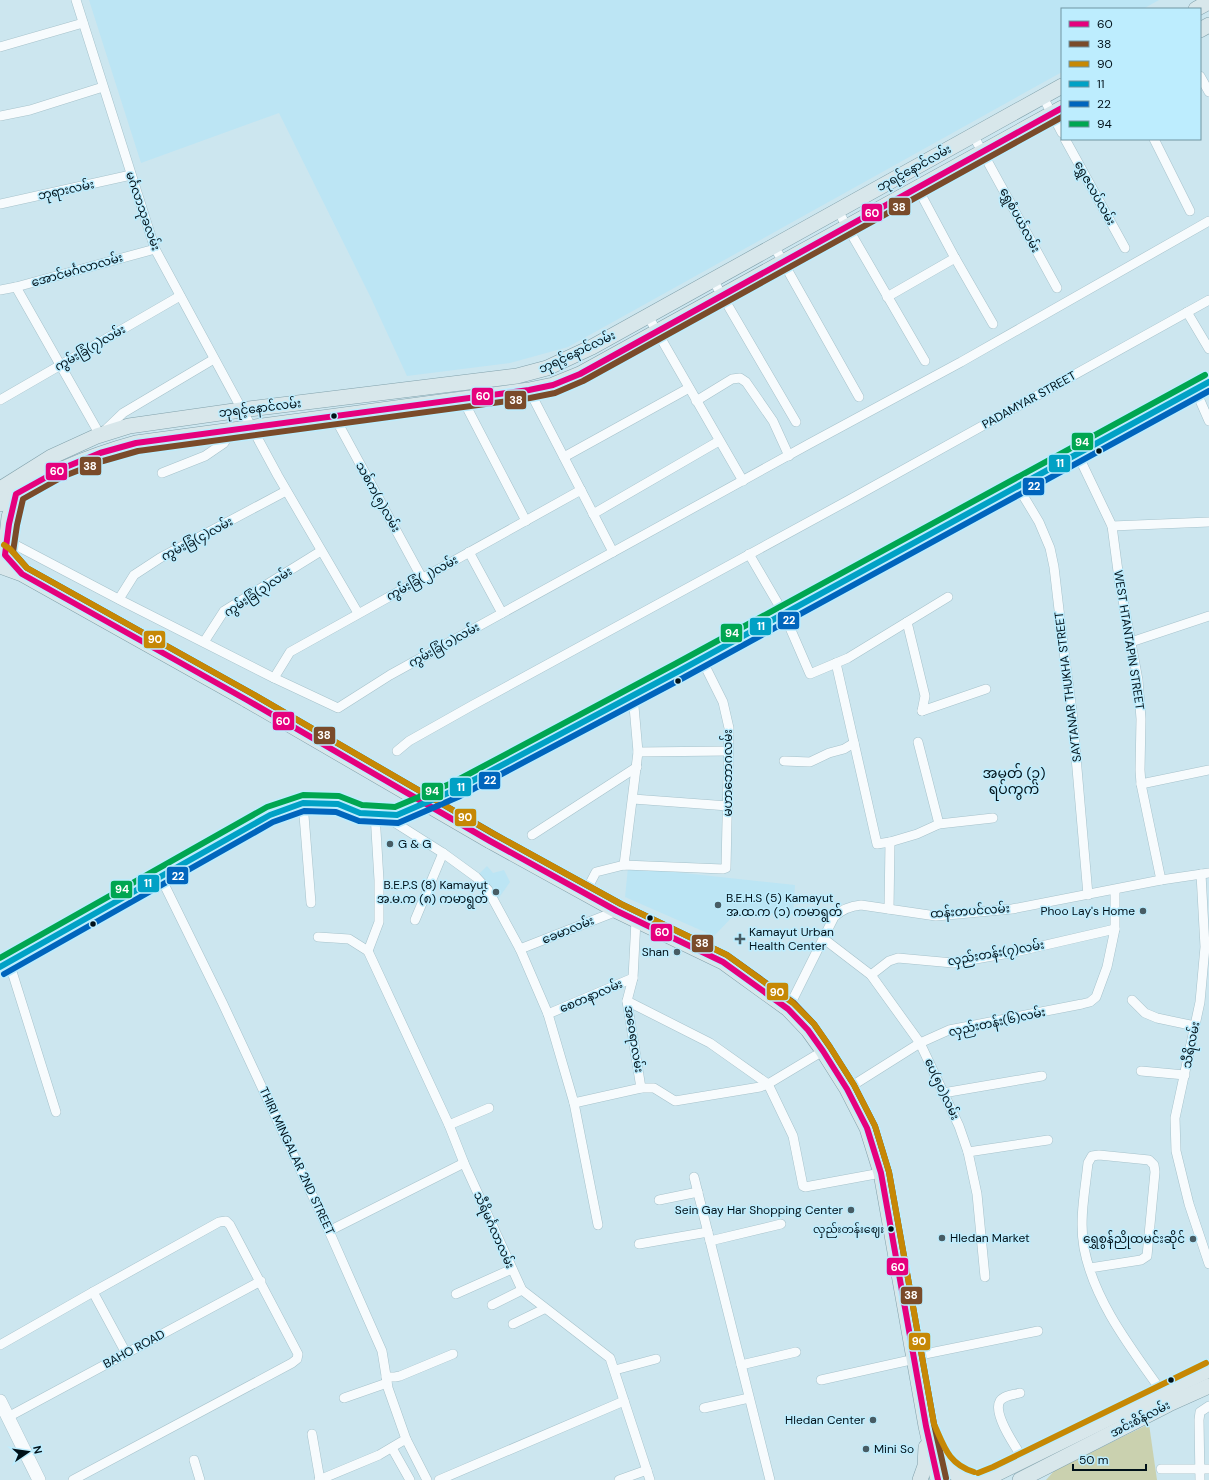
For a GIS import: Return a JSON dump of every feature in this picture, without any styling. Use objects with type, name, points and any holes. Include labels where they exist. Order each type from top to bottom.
[{"type":"main road","points":[[1198,8],[1209,2]]},
{"type":"main road","name":"ဘုရင့်နောင်လမ်း","points":[[0,489],[51,457],[100,435],[129,426],[241,410],[517,376],[547,368],[592,348],[1061,87]]},
{"type":"main road","name":"ဘုရင့်နောင်လမ်း","points":[[0,504],[61,469],[108,450],[136,443],[466,399],[553,385],[580,374],[916,187],[1057,111]]},
{"type":"main road","points":[[466,399],[467,382]]},
{"type":"main road","points":[[5,964],[270,815],[303,803],[338,804],[360,812],[379,815],[397,815],[455,790],[784,614],[1209,382]]},
{"type":"main road","points":[[393,391],[396,408]]},
{"type":"main road","points":[[322,400],[329,417]]},
{"type":"main road","points":[[16,494],[9,517],[3,553],[22,574],[247,700],[490,841],[617,911],[723,962],[788,1009],[808,1030],[847,1089],[867,1128],[881,1173],[915,1357],[926,1426],[938,1480]]},
{"type":"main road","name":"အင်းစိန်လမ်း","points":[[981,1480],[1209,1370]]},
{"type":"main road","name":"အင်းစိန်လမ်း","points":[[1024,1479],[1169,1404],[1209,1386]]},
{"type":"main road","points":[[0,1401],[39,1480]]},
{"type":"main road","points":[[920,1480],[925,1466],[926,1426]]},
{"type":"main road","points":[[926,1426],[939,1455],[946,1466],[953,1473],[971,1480]]},
{"type":"street","name":"မင်္ဂလာသုခလမ်း","points":[[76,0],[154,249],[286,491],[358,613]]},
{"type":"street","points":[[0,47],[83,23]]},
{"type":"street","points":[[1201,78],[1209,92]]},
{"type":"street","points":[[0,116],[30,110],[103,87]]},
{"type":"street","points":[[1043,97],[1057,111],[1061,129]]},
{"type":"street","name":"ရွှေစံပယ်လမ်း","points":[[973,135],[1056,288]]},
{"type":"street","name":"ရွှေဇလပ်လမ်း","points":[[1066,140],[1125,248]]},
{"type":"street","points":[[1154,140],[1190,212]]},
{"type":"street","name":"ဘုရားလမ်း","points":[[0,204],[131,175]]},
{"type":"street","points":[[916,187],[993,324]]},
{"type":"street","points":[[838,210],[925,361]]},
{"type":"street","name":"ကွမ်းခြံ(၁)လမ်း","points":[[274,678],[338,708],[390,675],[956,365],[1209,221]]},
{"type":"street","points":[[774,246],[859,397]]},
{"type":"street","name":"အောင်မင်္ဂလာလမ်း","points":[[0,290],[16,288],[154,249]]},
{"type":"street","points":[[887,297],[955,258]]},
{"type":"street","points":[[713,280],[796,422]]},
{"type":"street","points":[[16,288],[100,435],[123,413],[214,359]]},
{"type":"street","name":"ကွမ်းခြံ(၇)လမ်း","points":[[0,400],[180,296]]},
{"type":"street","name":"PADAMYAR STREET","points":[[397,751],[409,741],[849,500],[1209,300]]},
{"type":"street","points":[[1187,312],[1209,349]]},
{"type":"street","points":[[648,316],[743,481]]},
{"type":"street","points":[[696,401],[732,379],[740,378],[746,382],[773,421],[789,456]]},
{"type":"street","points":[[564,457],[689,388]]},
{"type":"street","points":[[1195,389],[1209,421]]},
{"type":"street","points":[[529,390],[613,552]]},
{"type":"street","points":[[466,399],[526,521]]},
{"type":"street","name":"သစ်က(၅)လမ်း","points":[[329,417],[422,578]]},
{"type":"street","points":[[162,473],[205,456],[224,443],[232,430]]},
{"type":"street","points":[[593,514],[719,441]]},
{"type":"street","name":"WEST HTANTAPIN STREET","points":[[1077,453],[1112,526],[1119,579],[1138,680],[1141,719],[1141,784],[1161,880]]},
{"type":"street","name":"SAYTANAR THUKHA STREET","points":[[1018,487],[1039,522],[1050,548],[1054,567],[1072,712],[1088,895]]},
{"type":"street","name":"ကွမ်းခြံ(၂)လမ်း","points":[[274,678],[290,652],[581,490]]},
{"type":"street","name":"ကွမ်းခြံ(၄)လမ်း","points":[[119,599],[134,575],[160,558],[286,491]]},
{"type":"street","points":[[1112,526],[1209,522]]},
{"type":"street","name":"ကွမ်းခြံ(၃)လမ်း","points":[[204,642],[224,611],[321,551]]},
{"type":"street","points":[[469,552],[502,613]]},
{"type":"street","points":[[3,553],[119,599],[274,678]]},
{"type":"street","points":[[749,554],[784,614],[810,674],[848,658],[948,597]]},
{"type":"street","points":[[1130,642],[1209,616]]},
{"type":"street","points":[[907,622],[925,696],[922,711],[986,689]]},
{"type":"street","name":"မဟာဘောဂလမ်း","points":[[624,866],[725,869],[728,806],[729,728],[724,702],[701,658]]},
{"type":"street","points":[[836,663],[877,844],[890,842],[917,834],[939,824],[993,818]]},
{"type":"street","points":[[584,893],[596,872],[624,866],[638,752],[633,695]]},
{"type":"street","points":[[918,742],[939,824]]},
{"type":"street","points":[[784,761],[810,762],[829,753],[844,749],[854,743]]},
{"type":"street","points":[[638,752],[728,751]]},
{"type":"street","points":[[532,835],[637,767]]},
{"type":"street","points":[[1141,784],[1209,770]]},
{"type":"street","points":[[633,798],[728,806]]},
{"type":"street","points":[[303,803],[311,903]]},
{"type":"street","points":[[318,937],[349,940],[368,951],[379,922],[379,815],[443,853],[476,876],[488,890],[520,950],[548,1014],[574,1103],[598,1225]]},
{"type":"street","points":[[889,909],[890,842]]},
{"type":"street","points":[[415,920],[443,853]]},
{"type":"street","name":"ထန်းတပင်လမ်း","points":[[788,1009],[834,917],[844,909],[861,905],[936,916],[1012,909],[1161,880],[1205,874]]},
{"type":"street","name":"သီရိလမ်း","points":[[1205,874],[1205,947],[1200,1002],[1175,1118],[1176,1151],[1188,1204],[1209,1264]]},
{"type":"street","name":"THIRI MINGALAR 2ND STREET","points":[[160,876],[223,1004],[329,1231],[382,1351],[387,1380],[406,1440],[427,1480]]},
{"type":"street","points":[[1115,890],[1115,929]]},
{"type":"street","name":"ခေမာလမ်း","points":[[520,950],[617,911]]},
{"type":"street","name":"အဝေရာလမ်း","points":[[636,920],[633,978],[627,1001],[641,1088]]},
{"type":"street","name":"လှည်းတန်း(၇)လမ်း","points":[[871,975],[889,961],[898,958],[953,963],[1014,952],[1115,929]]},
{"type":"street","name":"လှည်းတန်း(၆)လမ်း","points":[[847,1089],[920,1043],[949,1030],[1090,1002],[1096,997],[1107,967],[1115,929]]},
{"type":"street","name":"ပေ(၅၀)လမ်း","points":[[824,938],[871,975],[920,1043],[959,1126],[968,1152],[976,1194],[985,1277]]},
{"type":"street","name":"သီရိမင်္ဂလာလမ်း","points":[[368,951],[449,1126],[464,1163],[522,1290],[544,1309],[608,1356],[650,1480]]},
{"type":"street","points":[[5,964],[56,1112]]},
{"type":"street","name":"စေတနာလမ်း","points":[[548,1014],[633,978]]},
{"type":"street","points":[[1132,1000],[1145,1013],[1157,1018],[1195,1026]]},
{"type":"street","points":[[627,1001],[710,1043],[768,1084],[793,1136],[803,1186],[805,1187],[881,1173]]},
{"type":"street","points":[[574,1103],[641,1088],[654,1088],[675,1101],[760,1087],[768,1084],[823,1051]]},
{"type":"street","points":[[1141,1071],[1185,1075]]},
{"type":"street","points":[[943,1093],[1042,1076]]},
{"type":"street","points":[[449,1126],[489,1108]]},
{"type":"street","points":[[968,1152],[1048,1140]]},
{"type":"street","points":[[1090,1268],[1141,1260],[1147,1256],[1156,1172],[1154,1165],[1150,1160],[1099,1155],[1092,1156],[1088,1163],[1083,1211],[1084,1247],[1090,1268],[1097,1288],[1122,1335],[1162,1392]]},
{"type":"street","points":[[329,1231],[464,1163]]},
{"type":"street","points":[[694,1177],[770,1480]]},
{"type":"street","points":[[659,1200],[698,1192]]},
{"type":"street","points":[[0,1345],[218,1222],[226,1221],[230,1225],[261,1281],[298,1354],[297,1359],[73,1480]]},
{"type":"street","points":[[710,1241],[781,1224]]},
{"type":"street","points":[[639,1244],[708,1232]]},
{"type":"street","points":[[456,1294],[512,1269]]},
{"type":"street","name":"BAHO ROAD","points":[[8,1416],[261,1281]]},
{"type":"street","points":[[492,1305],[522,1290]]},
{"type":"street","points":[[92,1292],[126,1353]]},
{"type":"street","points":[[513,1324],[544,1309]]},
{"type":"street","points":[[821,1380],[915,1357],[1038,1331]]},
{"type":"street","points":[[741,1365],[796,1352]]},
{"type":"street","points":[[344,1398],[453,1354]]},
{"type":"street","points":[[614,1370],[656,1359]]},
{"type":"street","points":[[1020,1393],[1007,1396],[1000,1401],[998,1409],[1007,1433],[1024,1460]]},
{"type":"street","points":[[704,1408],[749,1398]]},
{"type":"street","points":[[439,1480],[624,1401]]},
{"type":"street","points":[[1200,1480],[1205,1469],[1200,1448],[1199,1420],[1200,1412],[1209,1406]]},
{"type":"street","points":[[312,1434],[320,1480],[392,1448],[406,1440]]},
{"type":"street","points":[[1200,1448],[1209,1444]]},
{"type":"street","points":[[392,1448],[410,1480]]},
{"type":"street","points":[[194,1460],[200,1480]]},
{"type":"street","points":[[1161,1469],[1205,1469]]},
{"type":"street","points":[[619,1480],[647,1470]]},
{"type":"shaded area","points":[[89,0],[1159,0],[1145,8],[1061,8],[1061,73],[568,347],[510,363],[407,376],[371,298],[279,113],[141,163]]},
{"type":"shaded area","name":"B.E.P.S (8) Kamayut အ.မ.က (၈) ကမာရွတ်","points":[[487,866],[493,873],[504,870],[510,882],[496,902],[477,876]]},
{"type":"shaded area","name":"B.E.H.S (5) Kamayut အ.ထ.က (၁) ကမာရွတ်","points":[[628,867],[795,885],[793,914],[737,912],[714,936],[625,897]]},
{"type":"green space","points":[[1149,1424],[1157,1480],[1046,1480],[1055,1470]]},
{"type":"transit line","name":"60","points":[[938,1480],[926,1426],[881,1173],[867,1128],[847,1089],[823,1051],[808,1030],[788,1009],[723,962],[617,911],[490,841],[247,700],[22,574],[5,555],[9,524],[16,494],[61,469],[100,453],[136,443],[529,390],[553,385],[580,374],[1061,109]]},
{"type":"transit line","name":"38","points":[[946,1478],[934,1424],[889,1172],[875,1126],[854,1085],[830,1047],[814,1024],[794,1003],[727,955],[621,904],[494,834],[251,693],[27,568],[13,552],[23,499],[64,476],[103,461],[138,451],[530,398],[555,393],[583,381],[1061,118]]},
{"type":"transit line","name":"94","points":[[0,958],[267,807],[303,795],[339,796],[362,805],[395,807],[452,783],[675,664],[1205,375]]},
{"type":"transit line","name":"11","points":[[0,967],[270,815],[303,803],[338,804],[360,813],[397,815],[455,790],[679,671],[1209,382]]},
{"type":"transit line","name":"22","points":[[4,974],[273,822],[304,811],[336,812],[359,821],[398,823],[458,797],[683,678],[1209,391]]},
{"type":"transit line","name":"90","points":[[4,545],[10,549],[27,568],[251,693],[494,834],[621,904],[727,955],[793,1003],[814,1024],[830,1047],[854,1085],[875,1126],[889,1172],[934,1424],[948,1453],[958,1464],[965,1469],[974,1472]]},
{"type":"transit line","name":"90","points":[[978,1473],[1206,1363]]},
{"type":"place","name":"G & G","points":[[390,844]]},
{"type":"place","name":"B.E.P.S (8) Kamayut အ.မ.က (၈) ကမာရွတ်","points":[[496,892]]},
{"type":"place","name":"B.E.H.S (5) Kamayut အ.ထ.က (၁) ကမာရွတ်","points":[[718,905]]},
{"type":"place","name":"Phoo Lay's Home","points":[[1143,911]]},
{"type":"place","name":"Kamayut Urban Health Center","points":[[740,939]]},
{"type":"place","name":"Shan","points":[[677,952]]},
{"type":"place","name":"Sein Gay Har Shopping Center","points":[[851,1210]]},
{"type":"place","name":"လှည်းတန်းဈေး","points":[[891,1229]]},
{"type":"place","name":"Hledan Market","points":[[942,1238]]},
{"type":"place","name":"ရွှေစွန်ညိုထမင်းဆိုင်","points":[[1193,1239]]},
{"type":"place","name":"Hledan Center","points":[[873,1420]]},
{"type":"place","name":"Mini So","points":[[866,1449]]},
{"type":"district","name":"အမှတ် (၃) ရပ်ကွက်","points":[[1014,782]]}]
